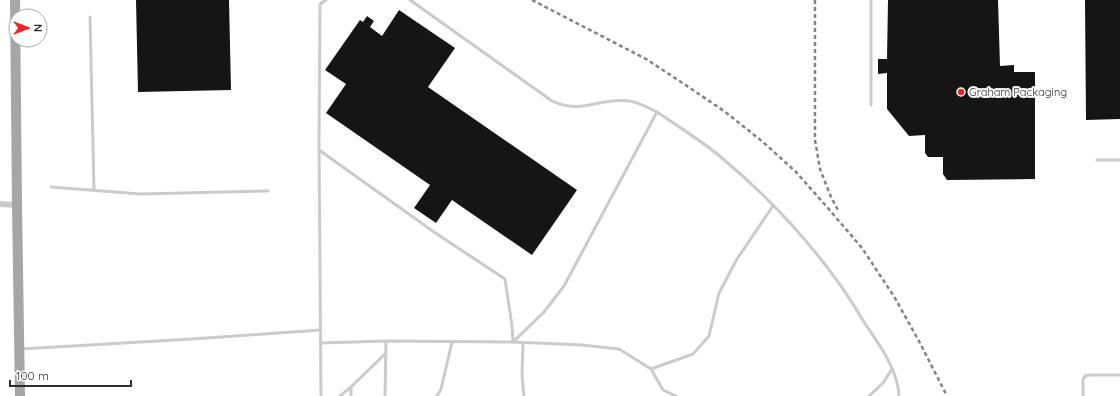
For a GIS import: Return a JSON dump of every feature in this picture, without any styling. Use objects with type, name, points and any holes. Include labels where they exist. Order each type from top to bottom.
[{"type":"main road","points":[[15,0],[20,396]]},
{"type":"street","points":[[0,204],[17,205]]},
{"type":"lane","points":[[321,396],[319,150],[320,4],[326,0]]},
{"type":"lane","points":[[410,0],[552,101],[567,106],[583,107],[615,101],[627,100],[635,102],[657,112],[721,156],[755,187],[773,206],[811,247],[839,283],[876,340],[892,369],[897,383],[899,396]]},
{"type":"lane","points":[[871,0],[871,104]]},
{"type":"lane","points":[[90,17],[94,190]]},
{"type":"lane","points":[[513,342],[544,312],[564,286],[657,112]]},
{"type":"lane","points":[[319,150],[434,232],[505,280],[513,342]]},
{"type":"lane","points":[[1097,160],[1120,160]]},
{"type":"lane","points":[[51,187],[140,194],[268,191]]},
{"type":"lane","points":[[651,369],[693,354],[709,336],[719,293],[737,259],[773,206]]},
{"type":"lane","points":[[20,349],[192,340],[320,330]]},
{"type":"lane","points":[[321,343],[386,341],[513,342],[582,345],[619,349],[651,369],[663,390],[663,396]]},
{"type":"lane","points":[[385,396],[386,341]]},
{"type":"lane","points":[[437,396],[441,389],[452,342]]},
{"type":"lane","points":[[523,343],[522,376],[524,396]]},
{"type":"lane","points":[[340,396],[385,354]]},
{"type":"lane","points":[[869,396],[883,383],[892,369]]},
{"type":"lane","points":[[1083,396],[1083,380],[1085,376],[1120,375]]},
{"type":"lane","points":[[351,387],[351,396]]},
{"type":"lane","points":[[663,390],[676,396]]},
{"type":"building","points":[[136,0],[229,0],[231,90],[138,92]]},
{"type":"building","name":"Graham Packaging","points":[[888,0],[998,0],[1000,66],[1014,65],[1014,72],[1035,72],[1035,179],[947,180],[943,174],[943,157],[928,157],[925,153],[925,135],[909,136],[887,109],[887,73],[878,74],[878,59],[887,59]]},
{"type":"building","points":[[1085,0],[1120,0],[1120,119],[1086,120]]},
{"type":"building","points":[[399,10],[455,48],[428,87],[577,190],[532,255],[452,200],[436,223],[414,208],[430,185],[326,113],[346,84],[325,70],[360,20],[363,22],[367,16],[374,21],[370,27],[382,36]]},
{"type":"railway","points":[[532,0],[646,59],[724,111],[763,142],[796,172],[862,248],[895,298],[947,396]]},
{"type":"railway","points":[[815,0],[815,140],[820,169],[831,197],[839,212]]},
{"type":"place","name":"Graham Packaging","points":[[961,92]]}]
